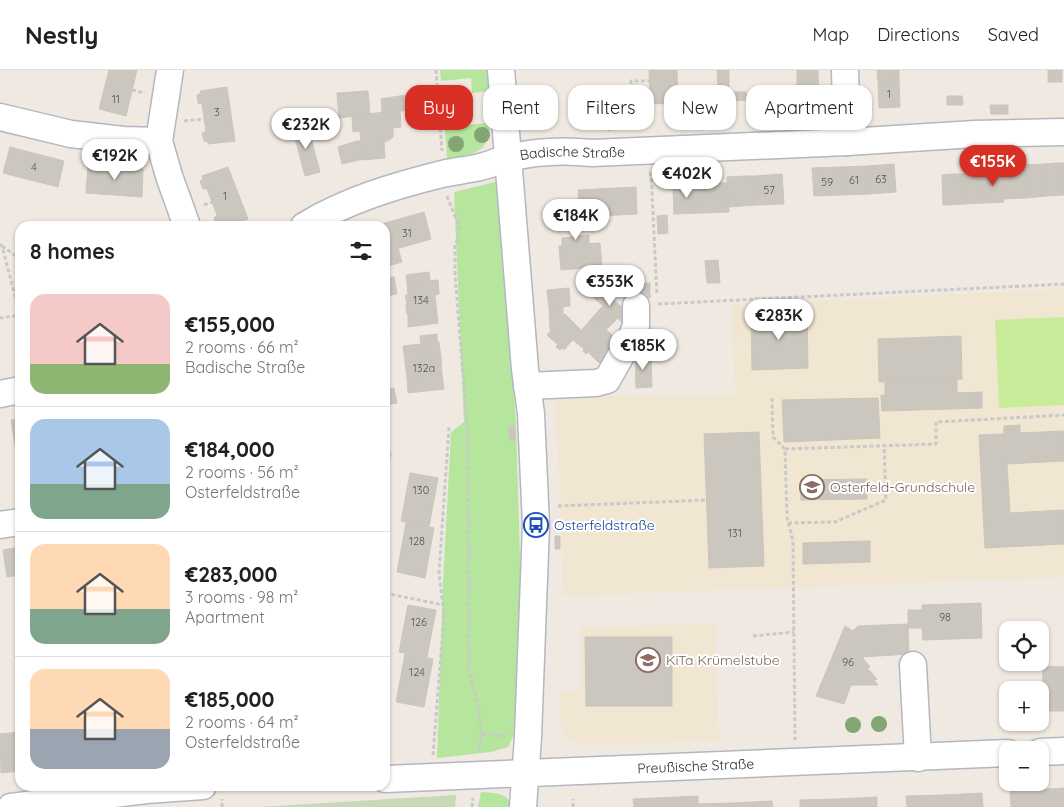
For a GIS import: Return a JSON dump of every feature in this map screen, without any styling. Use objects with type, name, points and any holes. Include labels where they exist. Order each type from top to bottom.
[{"type":"street","points":[[170,70],[159,141],[185,221]]},
{"type":"street","points":[[500,70],[533,444],[536,525],[523,807]]},
{"type":"street","points":[[845,70],[846,142]]},
{"type":"street","points":[[0,117],[71,134],[122,140],[159,141]]},
{"type":"street","name":"Badische Straße","points":[[313,221],[345,204],[385,190],[444,174],[480,167],[508,158],[541,152],[567,151],[592,153],[846,142],[975,134],[1064,132]]},
{"type":"street","points":[[527,386],[596,383],[607,380],[636,326],[636,306]]},
{"type":"street","points":[[0,394],[15,391]]},
{"type":"street","points":[[0,525],[15,523]]},
{"type":"street","points":[[913,665],[918,758]]},
{"type":"street","points":[[1049,751],[1064,750]]},
{"type":"street","name":"Preußische Straße","points":[[390,779],[999,754]]},
{"type":"street","points":[[11,807],[139,791]]},
{"type":"path","points":[[436,70],[444,174],[448,200],[459,226],[455,245],[455,274],[467,425],[469,672],[477,700],[482,734],[476,758],[472,807]]},
{"type":"path","points":[[631,85],[631,81],[649,81]]},
{"type":"path","points":[[650,162],[657,304],[1064,284]]},
{"type":"path","points":[[1,245],[15,255]]},
{"type":"path","points":[[1,245],[15,297]]},
{"type":"path","points":[[0,318],[15,316]]},
{"type":"path","points":[[772,398],[773,437],[785,449],[787,516],[793,541],[795,743]]},
{"type":"path","points":[[785,449],[936,444],[936,422],[1064,415]]},
{"type":"path","points":[[432,777],[444,615],[439,573],[449,427]]},
{"type":"path","points":[[788,523],[835,522],[886,500],[884,445]]},
{"type":"path","points":[[562,506],[707,500]]},
{"type":"path","points":[[390,593],[444,605]]},
{"type":"path","points":[[753,636],[794,632]]},
{"type":"path","points":[[572,807],[573,799]]},
{"type":"shaded area","name":"Osterfeld-Grundschule","points":[[1064,289],[1064,577],[563,596],[556,396],[735,395],[732,305]]},
{"type":"shaded area","name":"KiTa Krümelstube","points":[[715,624],[719,741],[578,745],[565,736],[560,721],[560,692],[580,692],[580,627]]},
{"type":"green space","points":[[440,70],[490,70],[492,85],[483,85],[483,92],[473,93],[471,78],[441,81]]},
{"type":"green space","points":[[483,123],[483,130],[489,130],[486,142],[471,154],[447,159],[445,130],[473,130],[473,124]]},
{"type":"green space","points":[[499,181],[516,425],[521,590],[517,729],[508,747],[491,752],[437,758],[443,582],[451,432],[464,422],[454,192]]},
{"type":"green space","points":[[1064,317],[1064,405],[999,408],[995,320]]},
{"type":"green space","points":[[481,792],[500,794],[508,798],[512,807],[478,807]]},
{"type":"green space","points":[[456,795],[455,807],[259,807]]},
{"type":"building","points":[[109,70],[137,70],[126,116],[99,109]]},
{"type":"building","points":[[649,70],[677,70],[677,85],[664,85],[664,104],[654,104],[654,85],[649,85]]},
{"type":"building","points":[[717,70],[729,70],[729,85],[718,85]]},
{"type":"building","points":[[797,70],[818,70],[818,76],[797,76]]},
{"type":"building","points":[[877,70],[899,70],[899,80],[878,81]]},
{"type":"building","points":[[1048,70],[1062,70],[1062,82],[1048,82]]},
{"type":"building","points":[[797,76],[818,76],[818,85],[797,85]]},
{"type":"building","points":[[899,80],[900,107],[879,108],[878,81]]},
{"type":"building","points":[[227,87],[235,141],[208,144],[208,142],[204,141],[202,133],[206,131],[202,104],[198,103],[197,95],[201,93],[200,91]]},
{"type":"building","points":[[368,91],[370,114],[339,118],[337,93]]},
{"type":"building","points":[[736,92],[746,92],[746,100],[736,101]]},
{"type":"building","points":[[405,95],[405,111],[382,113],[381,99]]},
{"type":"building","points":[[947,96],[962,96],[963,105],[947,105]]},
{"type":"building","points":[[990,105],[1008,105],[1008,114],[991,114]]},
{"type":"building","points":[[400,111],[401,127],[393,128],[393,137],[384,142],[385,158],[363,160],[360,131],[353,132],[352,115]]},
{"type":"building","points":[[307,123],[320,172],[305,176],[292,127]]},
{"type":"building","points":[[361,141],[363,159],[342,164],[338,147]]},
{"type":"building","points":[[10,147],[64,161],[58,187],[3,173]]},
{"type":"building","points":[[1064,163],[1064,195],[1047,196],[1045,164]]},
{"type":"building","points":[[894,164],[896,192],[868,194],[867,166]]},
{"type":"building","points":[[1045,164],[1047,196],[1025,198],[1024,165]]},
{"type":"building","points":[[1024,165],[1025,198],[1004,199],[1002,166]]},
{"type":"building","points":[[88,166],[143,169],[142,197],[86,193]]},
{"type":"building","points":[[867,166],[868,194],[841,195],[840,167]]},
{"type":"building","points":[[228,167],[248,219],[242,221],[215,221],[214,218],[217,215],[207,189],[203,189],[200,181],[203,179],[202,176]]},
{"type":"building","points":[[840,167],[841,195],[814,196],[812,168]]},
{"type":"building","points":[[1003,171],[1004,202],[984,203],[982,173]]},
{"type":"building","points":[[982,173],[984,203],[964,204],[962,174]]},
{"type":"building","points":[[782,174],[784,204],[756,205],[755,176]]},
{"type":"building","points":[[962,174],[964,204],[943,205],[942,175]]},
{"type":"building","points":[[755,176],[756,205],[728,207],[727,177]]},
{"type":"building","points":[[727,183],[729,212],[701,213],[700,184]]},
{"type":"building","points":[[700,184],[701,213],[674,214],[673,186]]},
{"type":"building","points":[[636,187],[637,214],[580,217],[578,190]]},
{"type":"building","points":[[424,212],[431,239],[390,251],[390,222]]},
{"type":"building","points":[[667,215],[668,233],[658,234],[657,216]]},
{"type":"building","points":[[589,235],[589,244],[562,246],[562,238]]},
{"type":"building","points":[[600,243],[602,267],[561,270],[559,246]]},
{"type":"building","points":[[398,248],[402,262],[390,265],[390,250]]},
{"type":"building","points":[[718,260],[720,283],[707,283],[705,261]]},
{"type":"building","points":[[429,272],[430,280],[407,283],[406,275]]},
{"type":"building","points":[[390,277],[394,277],[397,294],[390,295]]},
{"type":"building","points":[[438,280],[439,294],[435,295],[438,323],[408,327],[405,295],[408,295],[407,283]]},
{"type":"building","points":[[606,281],[617,291],[611,297],[600,288]]},
{"type":"building","points":[[650,283],[650,298],[626,298],[626,284]]},
{"type":"building","points":[[569,288],[570,306],[549,308],[547,290]]},
{"type":"building","points":[[601,288],[627,312],[623,324],[618,318],[614,322],[600,309],[603,306],[593,297]]},
{"type":"building","points":[[563,307],[563,316],[550,330],[549,308]]},
{"type":"building","points":[[600,309],[614,322],[606,330],[592,318]]},
{"type":"building","points":[[807,312],[808,368],[752,370],[751,313]]},
{"type":"building","points":[[565,314],[581,330],[564,350],[562,348],[560,350],[556,347],[558,345],[547,335]]},
{"type":"building","points":[[592,318],[619,341],[599,363],[588,352],[586,354],[583,351],[584,349],[573,340]]},
{"type":"building","points":[[437,334],[437,342],[421,344],[420,336]]},
{"type":"building","points":[[961,336],[962,379],[879,382],[878,339]]},
{"type":"building","points":[[439,342],[441,358],[405,362],[403,346]]},
{"type":"building","points":[[635,354],[651,354],[652,387],[636,388]]},
{"type":"building","points":[[441,358],[442,374],[407,377],[405,362]]},
{"type":"building","points":[[442,374],[444,389],[408,393],[407,377]]},
{"type":"building","points":[[957,379],[957,393],[982,392],[982,408],[882,411],[881,395],[885,395],[885,382]]},
{"type":"building","points":[[394,388],[397,403],[390,404],[390,389]]},
{"type":"building","points":[[878,398],[880,438],[784,442],[782,400]]},
{"type":"building","points":[[11,420],[15,420],[15,446]]},
{"type":"building","points":[[1020,425],[1020,433],[1064,431],[1064,461],[1007,464],[1010,513],[1064,510],[1064,544],[985,548],[979,435],[1004,434],[1004,426]]},
{"type":"building","points":[[509,427],[515,427],[515,440],[510,440]]},
{"type":"building","points":[[759,432],[764,566],[709,568],[704,434]]},
{"type":"building","points":[[410,473],[438,478],[429,527],[401,521]]},
{"type":"building","points":[[867,479],[867,499],[801,500],[801,480]]},
{"type":"building","points":[[406,523],[434,528],[425,578],[397,572]]},
{"type":"building","points":[[555,536],[560,536],[560,549],[555,549]]},
{"type":"building","points":[[870,541],[870,562],[803,564],[803,543]]},
{"type":"building","points":[[15,548],[15,576],[7,577],[3,550]]},
{"type":"building","points":[[981,603],[982,638],[923,640],[922,628],[908,628],[908,610],[922,610],[922,605]]},
{"type":"building","points":[[408,605],[436,610],[427,657],[399,652]]},
{"type":"building","points":[[908,624],[909,654],[862,657],[870,667],[867,668],[877,679],[874,680],[878,685],[851,685],[844,704],[816,696],[845,626],[853,631],[858,626]]},
{"type":"building","points":[[585,637],[672,637],[672,706],[586,706]]},
{"type":"building","points":[[405,654],[433,659],[424,707],[396,702]]},
{"type":"building","points":[[1049,666],[1064,667],[1064,711],[1049,711],[1049,681],[1043,681],[1043,671],[1049,671]]},
{"type":"building","points":[[15,732],[15,772],[1,773],[0,734]]},
{"type":"building","points":[[1064,788],[1064,807],[1049,807],[1049,789]]},
{"type":"building","points":[[1010,791],[1048,791],[1049,807],[1011,807]]},
{"type":"building","points":[[982,793],[983,807],[945,807],[944,795]]},
{"type":"building","points":[[944,795],[945,807],[907,807],[906,796]]},
{"type":"building","points":[[698,796],[696,807],[634,807],[633,799]]},
{"type":"building","points":[[877,797],[877,807],[839,807],[838,799]]},
{"type":"building","points":[[838,799],[839,807],[800,807],[800,800]]},
{"type":"building","points":[[772,801],[773,807],[734,807],[734,803]]},
{"type":"building","points":[[734,803],[734,807],[696,807],[696,804]]},
{"type":"place","name":"Osterfeld-Grundschule","points":[[812,487]]},
{"type":"place","name":"Osterfeldstraße","points":[[536,525]]},
{"type":"place","name":"KiTa Krümelstube","points":[[648,660]]}]
